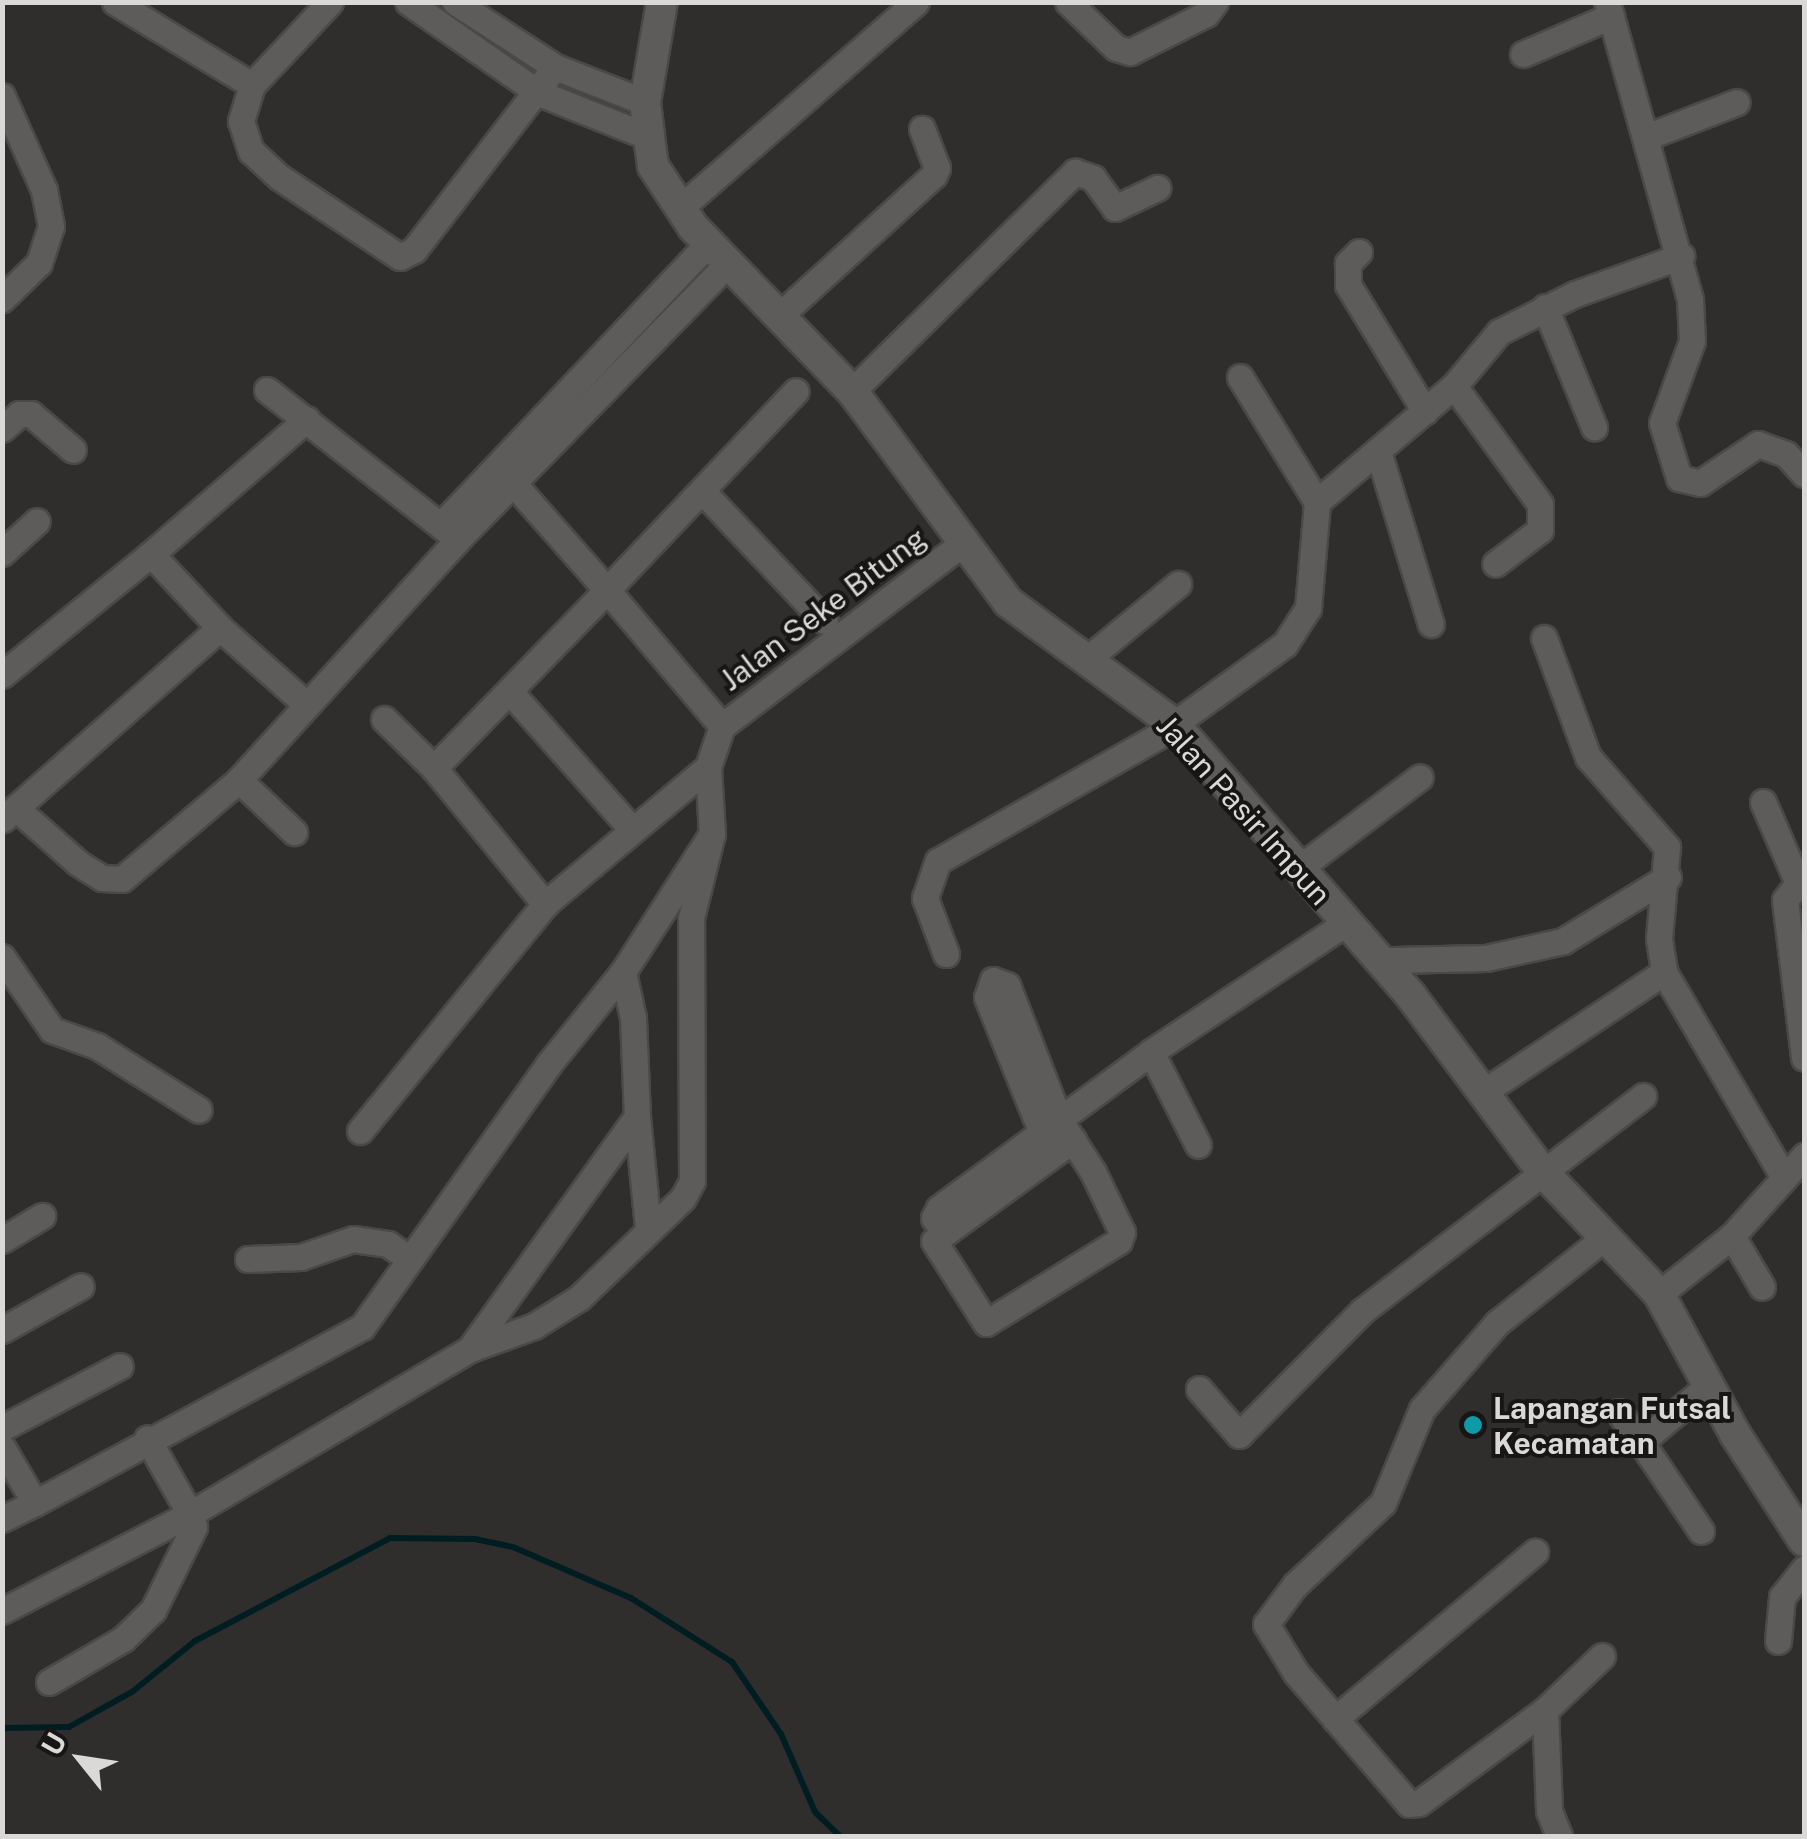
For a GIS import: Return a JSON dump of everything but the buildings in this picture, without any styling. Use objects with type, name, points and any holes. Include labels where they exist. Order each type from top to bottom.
[{"type":"street","points":[[116,2],[252,85]]},
{"type":"street","points":[[330,2],[252,85],[240,122],[251,151],[279,177],[400,257],[414,250],[539,94],[555,68]]},
{"type":"street","points":[[408,2],[539,94],[648,137]]},
{"type":"street","points":[[455,2],[555,68],[645,102]]},
{"type":"street","name":"Jalan Pasir Impun","points":[[662,2],[645,102],[648,137],[653,166],[680,208],[717,254],[852,391],[1008,602],[1174,724],[1385,967],[1542,1170],[1659,1294],[1708,1385],[1804,1541]]},
{"type":"street","points":[[680,208],[916,2]]},
{"type":"street","points":[[1068,2],[1116,48],[1130,52],[1206,14],[1216,2]]},
{"type":"street","points":[[1522,54],[1609,10],[1680,256],[1692,341],[1662,423],[1679,478],[1700,484],[1758,444],[1786,454],[1804,474]]},
{"type":"street","points":[[2,96],[44,190],[51,226],[40,264],[2,298]]},
{"type":"street","points":[[1646,137],[1737,102]]},
{"type":"street","points":[[780,315],[934,176],[938,168],[922,129]]},
{"type":"street","points":[[852,391],[1075,172],[1093,178],[1115,208],[1157,188]]},
{"type":"street","points":[[1359,252],[1348,263],[1348,285],[1425,411]]},
{"type":"street","points":[[507,475],[651,304],[717,254]]},
{"type":"street","points":[[220,628],[10,814],[78,863],[112,880],[240,780],[450,532],[670,322],[717,254]]},
{"type":"street","points":[[1318,502],[1454,386],[1498,332],[1545,307],[1680,256]]},
{"type":"street","points":[[651,304],[670,322]]},
{"type":"street","points":[[1545,307],[1594,427]]},
{"type":"street","points":[[946,954],[925,898],[938,861],[1174,724],[1285,644],[1308,608],[1318,502],[1240,377]]},
{"type":"street","points":[[1454,386],[1540,504],[1540,530],[1495,564]]},
{"type":"street","points":[[267,390],[450,532]]},
{"type":"street","points":[[434,768],[511,693],[796,391]]},
{"type":"street","points":[[2,428],[19,414],[31,414],[73,450]]},
{"type":"street","points":[[2,675],[152,554],[307,419]]},
{"type":"street","points":[[1378,452],[1432,624]]},
{"type":"street","points":[[2,1612],[190,1514],[470,1349],[534,1326],[580,1298],[648,1226],[683,1198],[692,1181],[691,918],[712,834],[708,767],[722,726],[507,475]]},
{"type":"street","points":[[702,490],[825,621]]},
{"type":"street","points":[[2,553],[37,520]]},
{"type":"street","name":"Jalan Seke Bitung","points":[[722,726],[963,543]]},
{"type":"street","points":[[152,554],[220,628],[306,705]]},
{"type":"street","points":[[1085,661],[1178,584]]},
{"type":"street","points":[[1544,638],[1588,757],[1667,847],[1668,876],[1659,938],[1664,972],[1784,1177]]},
{"type":"street","points":[[511,693],[632,828]]},
{"type":"street","points":[[384,720],[434,768],[544,904]]},
{"type":"street","points":[[360,1131],[544,904],[708,767]]},
{"type":"street","points":[[1299,868],[1420,776]]},
{"type":"street","points":[[240,780],[294,832]]},
{"type":"street","points":[[1762,802],[1798,883],[1785,900],[1804,1058]]},
{"type":"street","points":[[2,1519],[147,1438],[354,1332],[623,972],[712,834]]},
{"type":"street","points":[[1385,967],[1392,960],[1486,958],[1563,941],[1668,876]]},
{"type":"street","points":[[1055,1137],[1007,986],[993,980],[987,997],[1055,1137],[1122,1226],[1119,1242],[986,1323],[934,1248],[944,1231],[934,1218],[940,1208],[1055,1137],[1151,1052],[1346,923]]},
{"type":"street","points":[[2,957],[52,1030],[97,1046],[199,1110]]},
{"type":"street","points":[[623,972],[633,1018],[637,1118],[648,1226]]},
{"type":"street","points":[[1482,1093],[1664,972]]},
{"type":"street","points":[[1151,1052],[1198,1145]]},
{"type":"street","points":[[1199,1389],[1239,1434],[1362,1311],[1643,1096]]},
{"type":"street","points":[[470,1349],[637,1118]]},
{"type":"street","points":[[1659,1294],[1732,1236],[1804,1156]]},
{"type":"street","points":[[2,1240],[42,1216]]},
{"type":"street","points":[[1732,1236],[1762,1286]]},
{"type":"street","points":[[1602,1656],[1545,1710],[1419,1803],[1408,1804],[1296,1673],[1266,1616],[1383,1504],[1422,1408],[1497,1323],[1604,1238]]},
{"type":"street","points":[[248,1258],[302,1257],[353,1239],[388,1244],[408,1258]]},
{"type":"street","points":[[2,1330],[82,1286]]},
{"type":"street","points":[[2,1428],[120,1366]]},
{"type":"street","points":[[1640,1442],[1708,1385]]},
{"type":"street","points":[[1619,1412],[1700,1532]]},
{"type":"street","points":[[49,1682],[123,1639],[153,1610],[194,1527],[147,1438]]},
{"type":"street","points":[[2,1447],[35,1502]]},
{"type":"street","points":[[1335,1720],[1535,1552]]},
{"type":"street","points":[[1778,1640],[1782,1597],[1804,1569]]},
{"type":"street","points":[[1545,1710],[1549,1811],[1559,1836]]},
{"type":"waterway","points":[[2,1728],[69,1727],[132,1692],[195,1641],[390,1538],[475,1539],[513,1547],[631,1598],[732,1662],[781,1734],[815,1812],[840,1836]]},
{"type":"place","name":"Lapangan Futsal Kecamatan","points":[[1473,1425]]}]
